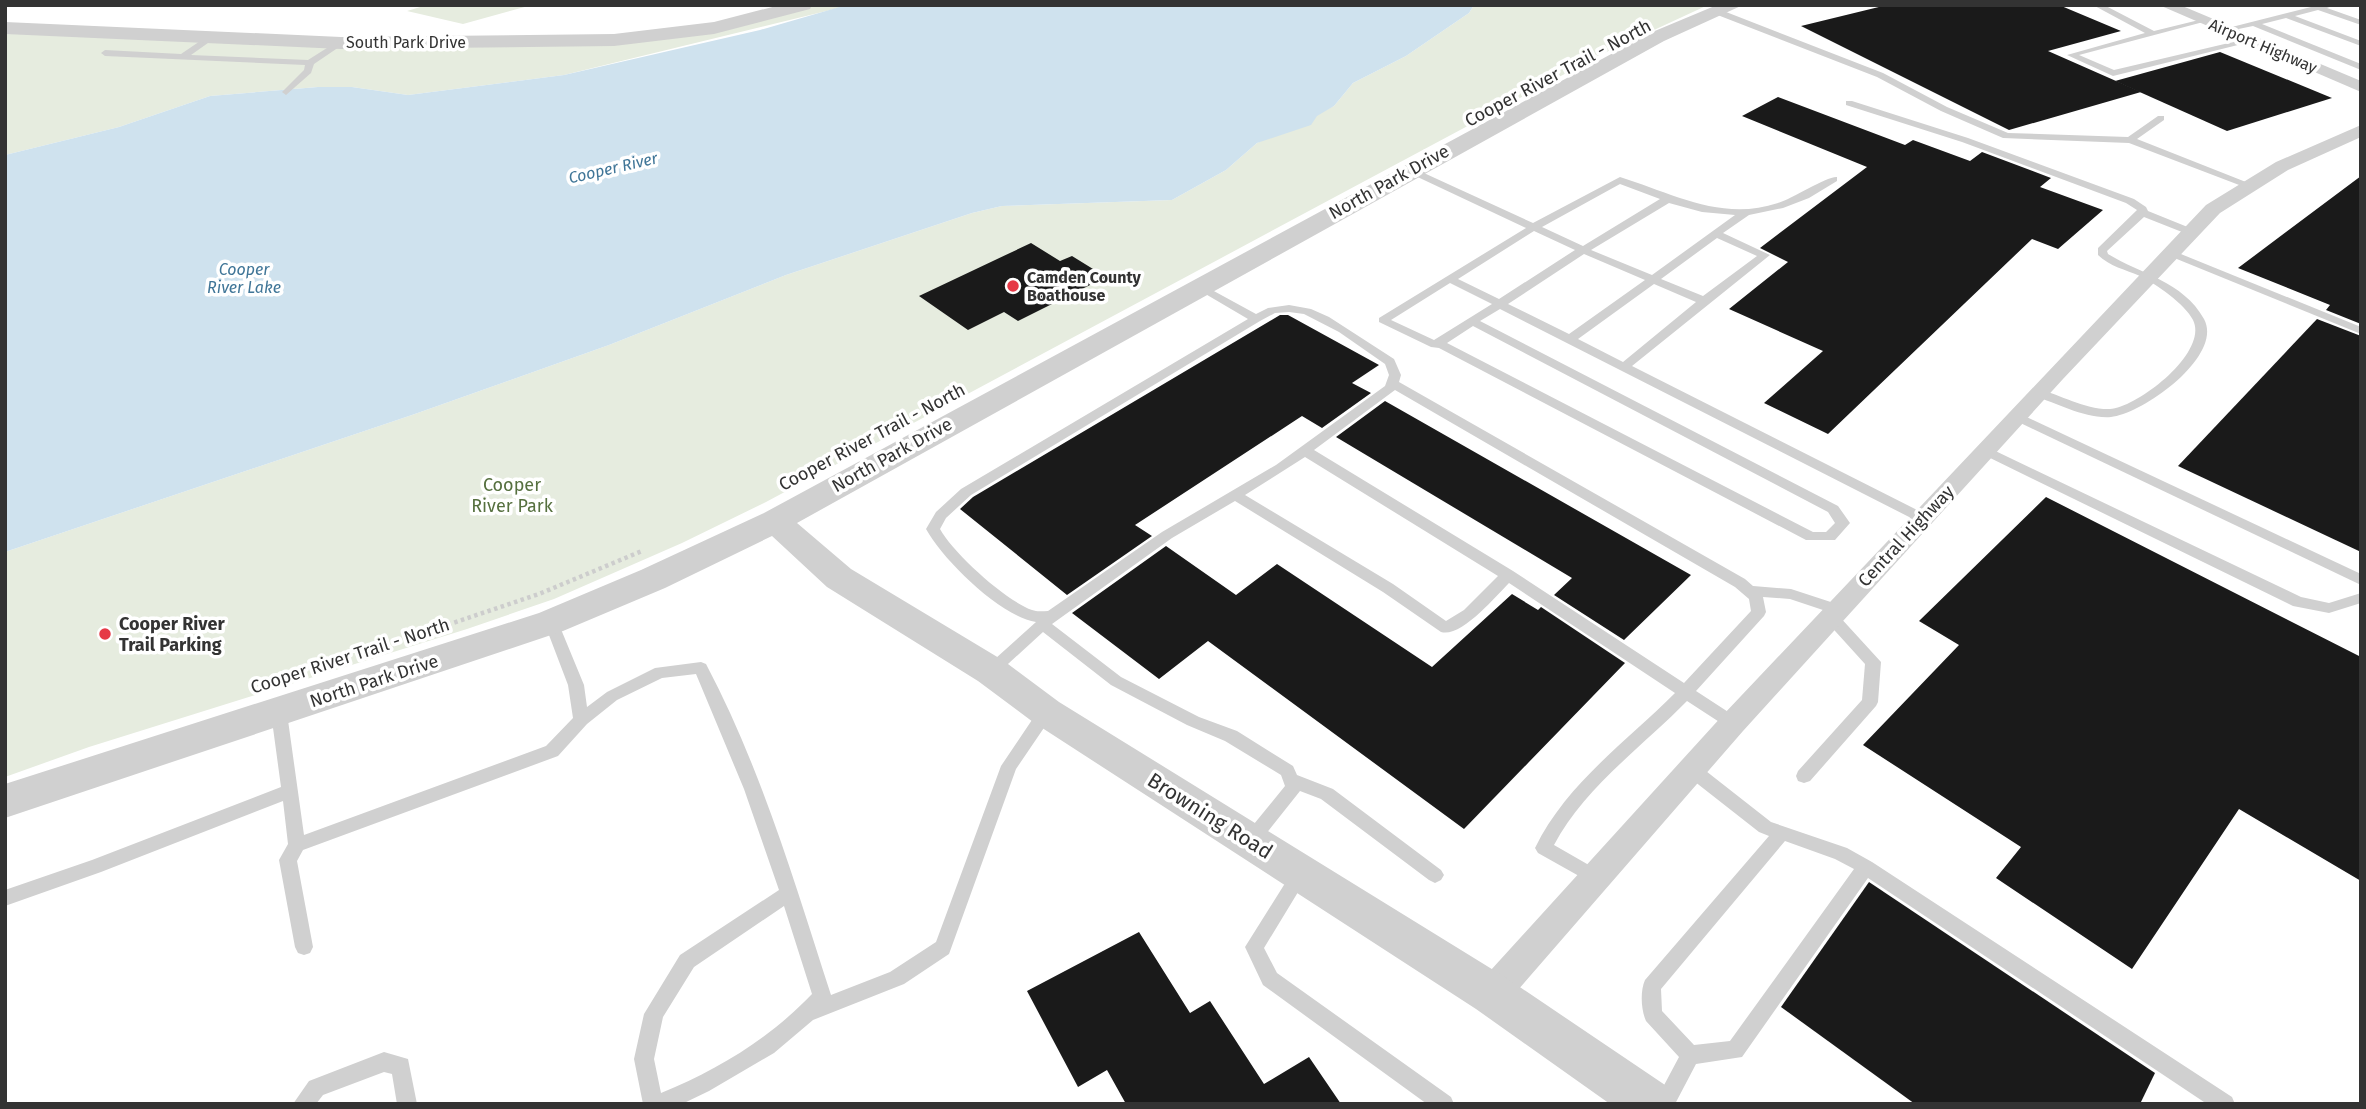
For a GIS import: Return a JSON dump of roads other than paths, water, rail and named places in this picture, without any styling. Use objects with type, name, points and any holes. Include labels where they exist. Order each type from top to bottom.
[{"type":"street","name":"South Park Drive","points":[[5,28],[341,43],[614,40],[714,28],[751,21],[803,5]]},
{"type":"street","name":"Airport Highway","points":[[2166,5],[2361,86]]},
{"type":"street","name":"North Park Drive","points":[[5,802],[174,744],[279,713],[551,622],[653,579],[775,521],[1410,170],[1657,37],[1726,8]]},
{"type":"street","name":"Central Highway","points":[[1492,994],[1733,723],[2016,416],[2213,209],[2324,144],[2361,130]]},
{"type":"street","name":"Browning Road","points":[[775,521],[839,578],[991,671],[1046,712],[1492,994],[1650,1104]]},
{"type":"lane","points":[[2096,5],[2154,34]]},
{"type":"lane","points":[[2224,30],[2330,5]]},
{"type":"lane","points":[[1726,8],[1880,75],[1944,109],[2006,136],[2130,140],[2251,186]]},
{"type":"lane","points":[[2320,8],[2361,23]]},
{"type":"lane","points":[[2287,15],[2361,44]]},
{"type":"lane","points":[[2203,21],[2071,55],[2113,73],[2250,41]]},
{"type":"lane","points":[[2253,23],[2361,67]]},
{"type":"lane","points":[[182,57],[212,36]]},
{"type":"lane","points":[[105,53],[310,63],[341,43]]},
{"type":"lane","points":[[286,92],[308,71],[310,63]]},
{"type":"lane","points":[[1849,103],[2042,167],[2130,201],[2142,209],[2143,214]]},
{"type":"lane","points":[[2130,140],[2161,118]]},
{"type":"lane","points":[[1410,170],[1583,250],[1704,301]]},
{"type":"lane","points":[[1668,199],[1435,345],[1383,320],[1534,227],[1620,180],[1692,208],[1747,211],[1791,204],[1833,178]]},
{"type":"lane","points":[[1569,340],[1747,211]]},
{"type":"lane","points":[[2143,214],[2191,232]]},
{"type":"lane","points":[[2038,393],[2109,413],[2134,409],[2194,358],[2204,331],[2200,320],[2149,276],[2115,264],[2103,255],[2102,250],[2143,214]]},
{"type":"lane","points":[[1625,367],[1704,301],[1765,255],[1716,234]]},
{"type":"lane","points":[[2171,253],[2361,331]]},
{"type":"lane","points":[[1450,279],[1922,518]]},
{"type":"lane","points":[[1202,287],[1256,319]]},
{"type":"lane","points":[[991,671],[1046,620],[1167,535],[1237,496],[1390,388],[1395,375],[1390,362],[1314,314],[1286,306],[1264,312],[1246,327],[966,492],[941,514],[933,529],[937,540],[957,562],[1030,615],[1046,620],[1116,681],[1193,721],[1231,736],[1287,771],[1294,787],[1250,841]]},
{"type":"lane","points":[[1439,343],[1811,537],[1830,537],[1843,523],[1833,509],[1473,322]]},
{"type":"lane","points":[[1392,383],[1606,504],[1756,597],[1759,612],[1686,691],[1566,808],[1549,836],[1544,848],[1595,877]]},
{"type":"lane","points":[[2016,416],[2361,580]]},
{"type":"lane","points":[[1304,450],[1508,575],[1733,723]]},
{"type":"lane","points":[[1985,450],[2298,603],[2329,608],[2361,598]]},
{"type":"lane","points":[[1237,496],[1388,588],[1446,628],[1469,614],[1508,575]]},
{"type":"lane","points":[[1749,591],[1791,594],[1834,614],[1873,662],[1870,702],[1804,776]]},
{"type":"lane","points":[[551,622],[576,685],[581,720]]},
{"type":"lane","points":[[304,947],[288,860],[297,845],[552,751],[581,720],[612,696],[660,672],[701,668],[744,762],[790,893],[822,997],[794,1028],[692,1091],[664,1102],[644,1059],[654,1014],[687,961],[790,893]]},
{"type":"lane","points":[[809,1012],[897,978],[943,948],[1009,766],[1046,712]]},
{"type":"lane","points":[[279,713],[287,792],[297,845]]},
{"type":"lane","points":[[1691,769],[1765,827],[1841,853],[1866,867],[2225,1104]]},
{"type":"lane","points":[[1291,780],[1327,794],[1435,875]]},
{"type":"lane","points":[[5,898],[95,867],[287,792]]},
{"type":"lane","points":[[1690,1055],[1653,1015],[1652,986],[1782,833]]},
{"type":"lane","points":[[1690,1055],[1735,1050],[1866,867]]},
{"type":"lane","points":[[1301,873],[1254,947],[1270,979],[1444,1104]]},
{"type":"lane","points":[[1664,1104],[1690,1055]]},
{"type":"lane","points":[[303,1104],[316,1088],[384,1062],[401,1066],[407,1104]]},
{"type":"water","name":"Cooper River Lake","points":[[1474,5],[1469,13],[1406,56],[1353,83],[1334,106],[1317,116],[1311,125],[1257,143],[1226,170],[1172,200],[1002,206],[972,213],[786,275],[609,345],[412,415],[5,552],[5,155],[119,127],[210,96],[318,87],[352,87],[408,95],[564,75],[760,30],[843,6]]},
{"type":"place","name":"Camden County Boathouse","points":[[1013,286]]},
{"type":"place","name":"Cooper River Trail Parking","points":[[105,634]]},
{"type":"water label","name":"Cooper River","points":[[613,168]]},
{"type":"park label","name":"Cooper River Park","points":[[512,495]]}]
